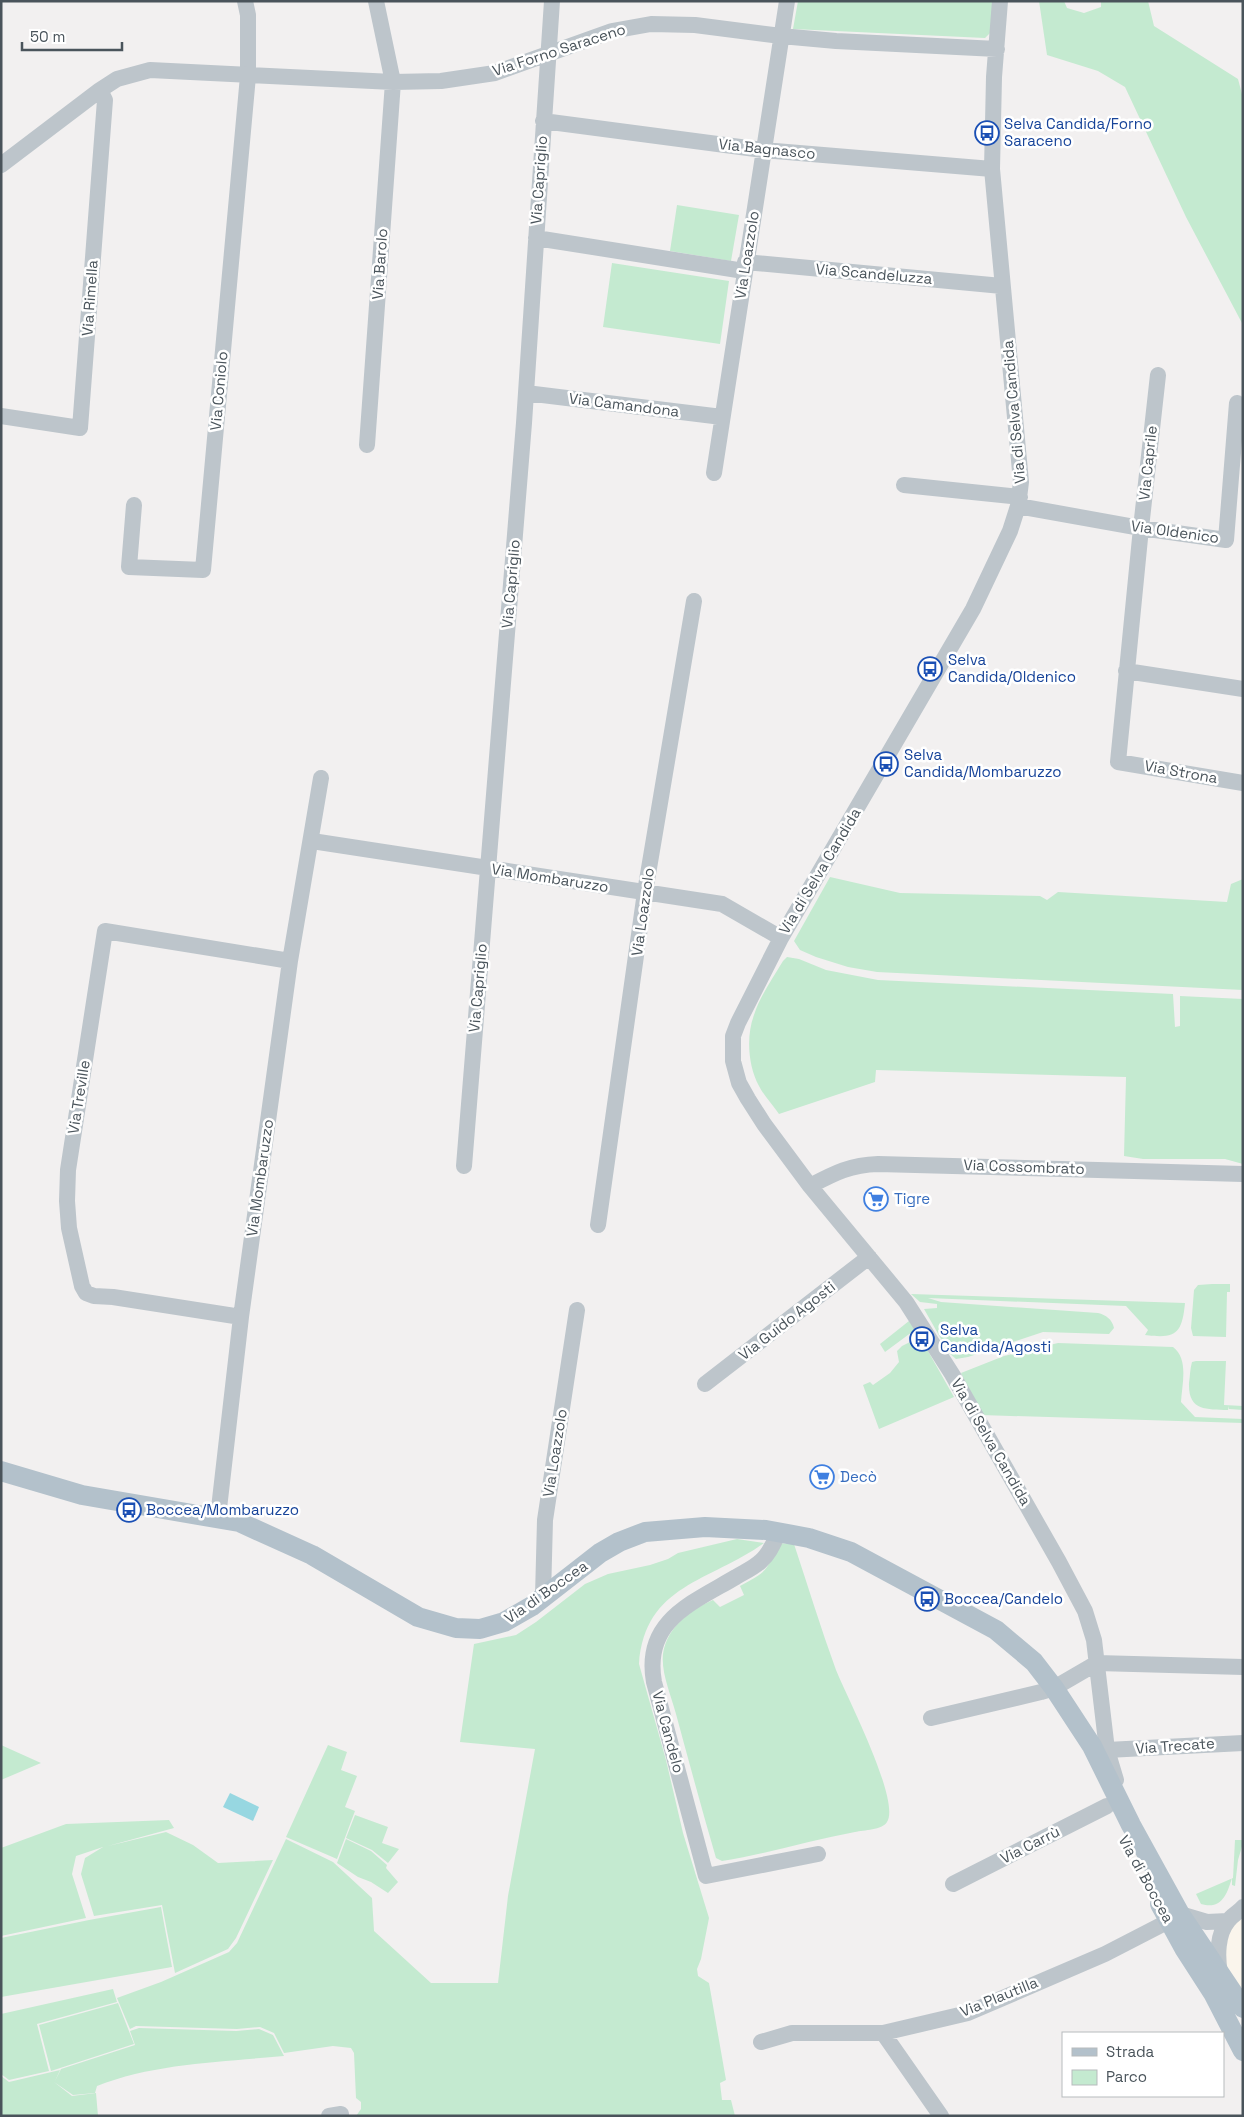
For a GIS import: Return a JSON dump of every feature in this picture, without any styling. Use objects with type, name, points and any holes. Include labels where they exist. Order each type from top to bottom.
[{"type":"main road","name":"Via di Boccea","points":[[1,1471],[82,1494],[218,1516],[253,1526],[312,1555],[418,1617],[442,1626],[470,1629],[491,1627],[511,1619],[600,1553],[619,1542],[645,1532],[705,1526],[779,1532],[810,1538],[851,1552],[996,1630],[1024,1652],[1058,1694],[1092,1746],[1212,1993],[1243,2051]]},
{"type":"main road","name":"Via di Boccea","points":[[1058,1694],[1084,1759],[1107,1806],[1175,1917],[1220,1973],[1243,2008]]},
{"type":"street","points":[[245,1],[248,15],[248,76]]},
{"type":"street","name":"Via Barolo","points":[[367,445],[393,82],[376,1]]},
{"type":"street","name":"Via Capriglio","points":[[464,1166],[526,393],[552,1]]},
{"type":"street","name":"Via Loazzolo","points":[[714,473],[780,36],[787,1]]},
{"type":"street","name":"Via di Selva Candida","points":[[1000,1],[992,169],[1021,482],[1019,502],[1010,531],[973,609],[780,938],[733,1036],[733,1061],[740,1083],[764,1124],[810,1186],[906,1302],[952,1374],[1085,1611],[1094,1640],[1107,1750],[1131,1824]]},
{"type":"street","name":"Via Forno Saraceno","points":[[1,165],[117,79],[150,70],[393,82],[441,81],[495,73],[612,31],[652,24],[695,25],[780,36],[997,49]]},
{"type":"street","name":"Via Coniolo","points":[[134,505],[128,567],[203,570],[248,76]]},
{"type":"street","name":"Via Rimella","points":[[1,416],[80,428],[105,100],[100,90]]},
{"type":"street","name":"Via Bagnasco","points":[[543,121],[763,150],[992,169]]},
{"type":"street","name":"Via Scandeluzza","points":[[536,238],[745,266],[1002,286]]},
{"type":"street","name":"Via Caprile","points":[[1118,762],[1158,375]]},
{"type":"street","name":"Via Camandona","points":[[526,393],[722,417]]},
{"type":"street","name":"Via Oldenico","points":[[904,485],[1019,502],[1141,528],[1226,540],[1237,403]]},
{"type":"street","name":"Via Loazzolo","points":[[598,1225],[645,892],[694,601]]},
{"type":"street","points":[[1126,671],[1243,689]]},
{"type":"street","name":"Via Strona","points":[[1118,762],[1243,783]]},
{"type":"street","name":"Via Mombaruzzo","points":[[218,1516],[241,1317],[290,960],[312,841],[321,778]]},
{"type":"street","name":"Via Mombaruzzo","points":[[312,841],[722,904],[780,938]]},
{"type":"street","name":"Via Treville","points":[[241,1317],[94,1296],[86,1293],[80,1280],[69,1228],[68,1170],[105,931],[290,960]]},
{"type":"street","name":"Via Cossombrato","points":[[810,1186],[842,1169],[859,1164],[1243,1174]]},
{"type":"street","name":"Via Guido Agosti","points":[[705,1384],[869,1257]]},
{"type":"street","name":"Via Loazzolo","points":[[543,1596],[545,1520],[577,1310]]},
{"type":"street","name":"Via Candelo","points":[[779,1532],[769,1551],[759,1563],[687,1606],[672,1618],[656,1640],[651,1665],[706,1876],[818,1854]]},
{"type":"street","points":[[931,1718],[1058,1694],[1097,1664],[1243,1667]]},
{"type":"street","name":"Via Trecate","points":[[1107,1750],[1243,1743]]},
{"type":"street","name":"Via Carrù","points":[[953,1884],[1107,1806]]},
{"type":"street","points":[[1220,1973],[1217,1958],[1219,1941],[1228,1921],[1243,1906]]},
{"type":"street","points":[[1175,1917],[1207,1922],[1228,1921]]},
{"type":"street","name":"Via Plautilla","points":[[761,2042],[792,2033],[883,2033],[980,2009],[1105,1954],[1175,1917]]},
{"type":"street","points":[[883,2033],[941,2116]]},
{"type":"shaded area","points":[[1243,1912],[1243,1995],[1225,1969],[1222,1948],[1232,1922]]},
{"type":"green space","points":[[798,1],[993,1],[992,31],[985,38],[793,29]]},
{"type":"green space","points":[[1039,1],[1064,1],[1067,8],[1084,13],[1101,7],[1101,1],[1148,1],[1154,26],[1238,79],[1243,98],[1243,325],[1186,217],[1125,87],[1098,71],[1047,55]]},
{"type":"green space","points":[[677,205],[739,215],[731,261],[670,251]]},
{"type":"green space","points":[[612,263],[729,281],[720,344],[603,327]]},
{"type":"green space","points":[[830,877],[900,893],[1040,896],[1047,900],[1058,892],[1227,902],[1231,884],[1243,879],[1243,990],[877,972],[848,967],[800,950],[794,941]]},
{"type":"green space","points":[[787,957],[799,959],[826,970],[878,980],[1173,994],[1175,1027],[1180,1026],[1180,996],[1243,999],[1243,1164],[1225,1159],[1143,1159],[1124,1156],[1126,1077],[876,1070],[875,1082],[779,1114],[763,1093],[755,1078],[750,1060],[749,1041],[751,1023],[760,1001]]},
{"type":"green space","points":[[1230,1284],[1230,1292],[1227,1292],[1226,1337],[1193,1336],[1191,1328],[1194,1290],[1198,1285]]},
{"type":"green space","points":[[911,1294],[1185,1303],[1182,1322],[1176,1332],[1170,1335],[1155,1336],[1145,1335],[1148,1330],[1126,1306],[928,1298],[941,1302],[1098,1313],[1108,1318],[1114,1328],[1109,1334],[1043,1332],[968,1357],[956,1359],[949,1353],[924,1309],[937,1308],[937,1304],[920,1302]]},
{"type":"green space","points":[[909,1321],[915,1329],[885,1352],[880,1344]]},
{"type":"green space","points":[[920,1337],[954,1397],[879,1429],[863,1385],[870,1382],[873,1385],[890,1373],[899,1362],[897,1351],[902,1346]]},
{"type":"green space","points":[[1058,1343],[1173,1347],[1178,1352],[1183,1365],[1181,1402],[1195,1417],[1243,1419],[1243,1423],[981,1415],[961,1373],[1004,1356]]},
{"type":"green space","points":[[1226,1361],[1224,1405],[1243,1406],[1243,1410],[1229,1409],[1229,1406],[1228,1410],[1212,1409],[1195,1404],[1189,1392],[1189,1383],[1192,1362]]},
{"type":"green space","points":[[737,1539],[764,1543],[702,1577],[667,1601],[653,1617],[644,1637],[639,1664],[666,1760],[683,1833],[709,1918],[701,1959],[697,1969],[698,1976],[709,1983],[726,2080],[720,2083],[722,2100],[731,2100],[735,2116],[356,2116],[361,2109],[361,2102],[356,2098],[354,2053],[351,2048],[333,2046],[284,2053],[274,2033],[260,2027],[237,2029],[136,2026],[130,2029],[117,1998],[161,1982],[229,1952],[237,1943],[286,1839],[333,1862],[372,1898],[374,1931],[431,1983],[498,1983],[508,1896],[535,1749],[460,1742],[474,1644],[516,1635],[585,1584],[608,1574],[650,1565],[668,1559],[678,1553]]},
{"type":"green space","points":[[775,1543],[794,1544],[836,1670],[880,1771],[889,1810],[887,1822],[885,1825],[877,1828],[722,1861],[716,1858],[663,1669],[663,1654],[669,1636],[688,1614],[713,1600],[720,1607],[744,1595],[740,1586],[765,1570],[771,1560]]},
{"type":"green space","points":[[1,1745],[41,1763],[1,1780]]},
{"type":"green space","points":[[328,1745],[347,1752],[341,1770],[357,1776],[345,1807],[355,1811],[337,1859],[286,1837]]},
{"type":"green space","points":[[355,1815],[388,1827],[382,1843],[399,1849],[388,1863],[372,1850],[346,1838]]},
{"type":"green space","points":[[169,1820],[174,1828],[108,1846],[166,1832],[193,1845],[218,1863],[273,1860],[236,1938],[228,1949],[175,1973],[162,1905],[94,1916],[81,1874],[85,1858],[103,1847],[76,1856],[72,1874],[86,1918],[1,1936],[1,1848],[66,1824]]},
{"type":"green space","points":[[346,1839],[371,1851],[387,1865],[386,1868],[398,1882],[388,1893],[337,1863]]},
{"type":"green space","points":[[1235,1840],[1243,1840],[1235,1886],[1232,1885]]},
{"type":"green space","points":[[1232,1879],[1226,1895],[1219,1903],[1214,1905],[1201,1904],[1196,1894]]},
{"type":"green space","points":[[161,1907],[172,1967],[1,1997],[1,1938]]},
{"type":"green space","points":[[113,1989],[117,2002],[37,2024],[49,2071],[9,2080],[1,2074],[1,2014]]},
{"type":"green space","points":[[118,2003],[134,2044],[51,2071],[39,2025]]},
{"type":"green space","points":[[139,2028],[236,2031],[259,2029],[273,2035],[284,2056],[213,2062],[142,2072],[97,2086],[95,2093],[73,2095],[54,2082],[72,2096],[96,2093],[98,2116],[1,2116],[1,2076],[9,2082],[60,2070],[55,2081],[61,2069],[135,2045],[130,2031]]},
{"type":"water","points":[[230,1793],[259,1807],[253,1821],[223,1807]]},
{"type":"place","name":"Selva Candida/Forno Saraceno","points":[[987,133]]},
{"type":"place","name":"Selva Candida/Oldenico","points":[[930,669]]},
{"type":"place","name":"Selva Candida/Mombaruzzo","points":[[886,764]]},
{"type":"place","name":"Tigre","points":[[876,1199]]},
{"type":"place","name":"Selva Candida/Agosti","points":[[922,1339]]},
{"type":"place","name":"Decò","points":[[822,1477]]},
{"type":"place","name":"Boccea/Mombaruzzo","points":[[129,1510]]},
{"type":"place","name":"Boccea/Candelo","points":[[927,1599]]}]
